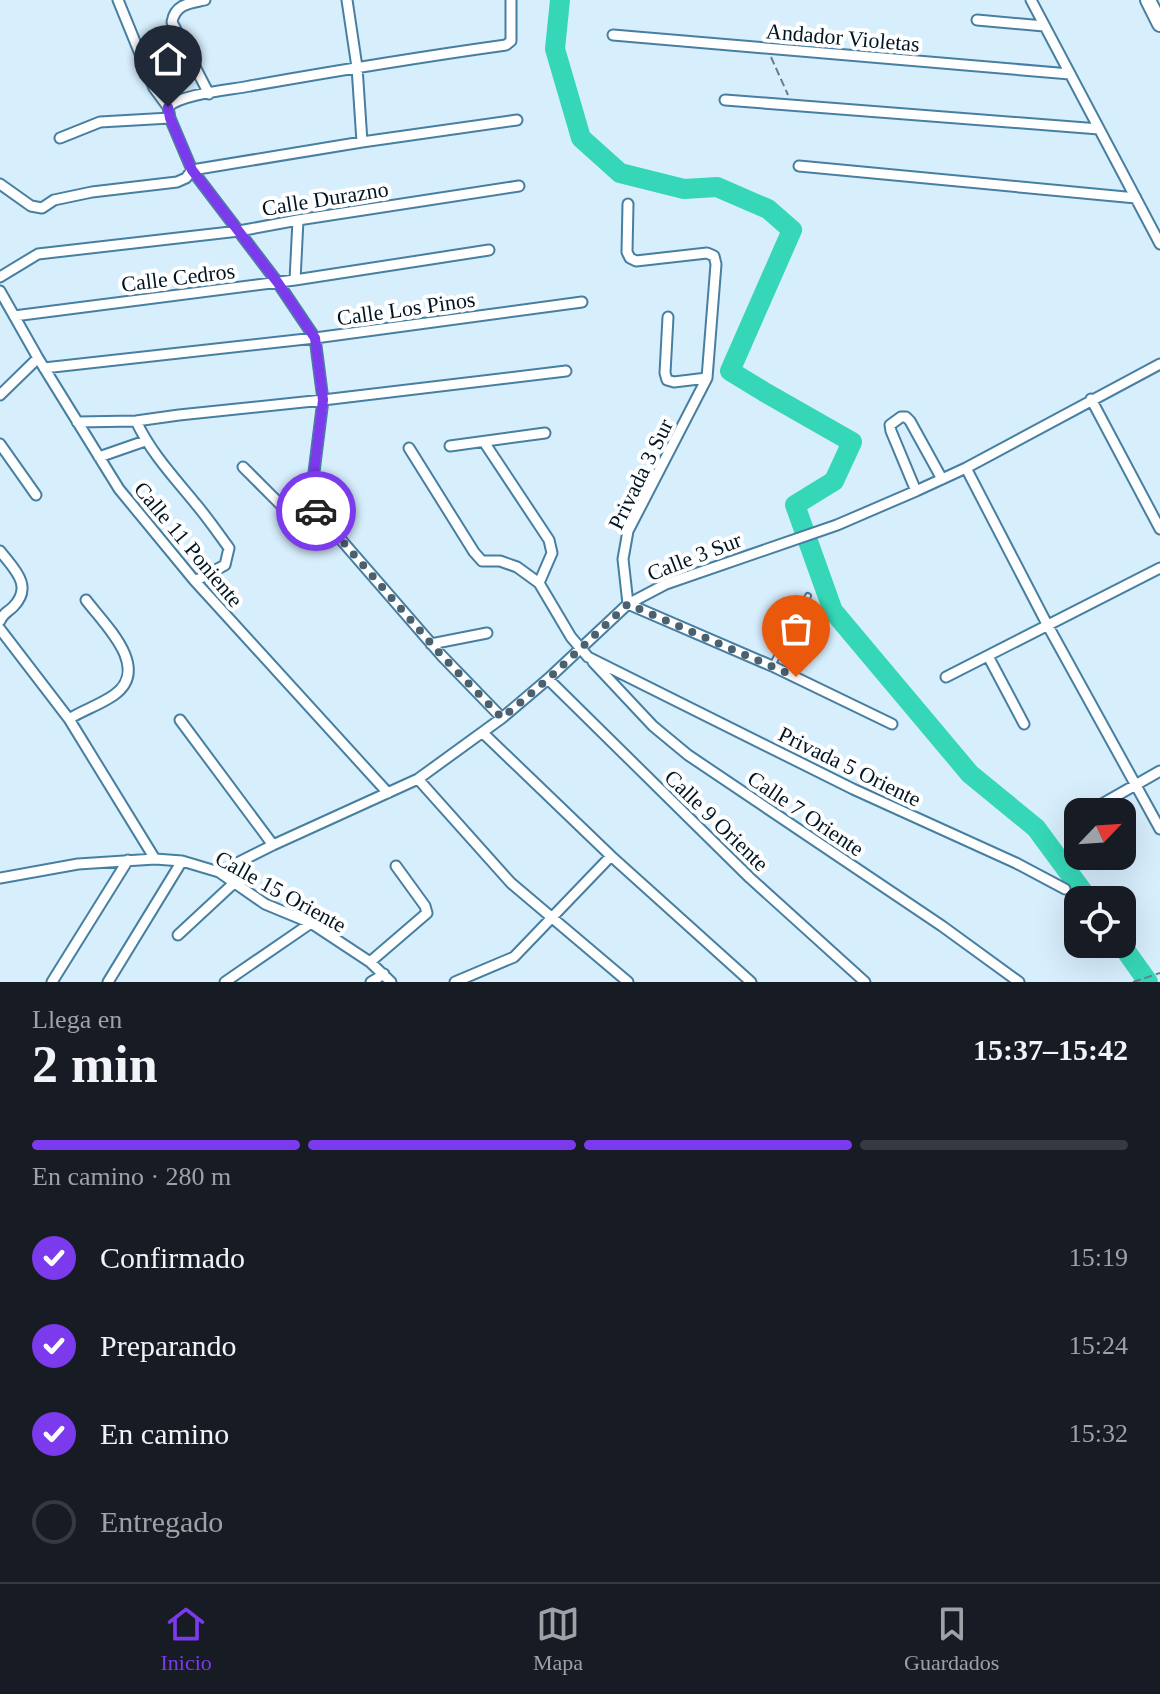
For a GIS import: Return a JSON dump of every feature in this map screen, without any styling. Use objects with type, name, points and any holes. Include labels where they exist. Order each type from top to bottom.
[{"type":"main road","points":[[1148,0],[1160,24]]},
{"type":"street","points":[[205,0],[179,7],[172,22],[209,94]]},
{"type":"street","points":[[347,0],[357,67],[362,142]]},
{"type":"street","points":[[169,112],[175,100],[357,67],[506,45],[511,41],[511,0]]},
{"type":"street","points":[[1031,0],[1160,244]]},
{"type":"street","points":[[117,3],[154,88],[169,112],[192,170],[278,283],[315,338],[323,400],[310,504],[431,644],[502,718]]},
{"type":"street","points":[[977,20],[1044,26]]},
{"type":"street","name":"Andador Violetas","points":[[613,35],[1070,74]]},
{"type":"street","points":[[725,100],[1099,129]]},
{"type":"street","points":[[60,138],[100,122],[169,112]]},
{"type":"street","points":[[0,184],[31,206],[42,208],[54,200],[92,192],[177,182],[186,178],[192,170],[517,120]]},
{"type":"street","points":[[799,166],[1136,198]]},
{"type":"street","name":"Calle Durazno","points":[[0,277],[38,254],[239,231],[519,186]]},
{"type":"street","name":"Privada 3 Sur","points":[[628,204],[627,252],[630,258],[636,261],[707,253],[714,256],[716,264],[707,378],[628,531],[623,559],[628,604]]},
{"type":"street","points":[[295,280],[298,220]]},
{"type":"street","name":"Calle Cedros","points":[[14,316],[278,283],[489,250]]},
{"type":"street","name":"Calle 11 Poniente","points":[[0,291],[119,489],[195,581],[388,793]]},
{"type":"street","name":"Calle Los Pinos","points":[[44,368],[315,338],[582,302]]},
{"type":"street","points":[[668,317],[667,380],[707,378]]},
{"type":"street","points":[[0,395],[38,358]]},
{"type":"street","name":"Calle 3 Sur","points":[[219,872],[418,779],[502,718],[628,604],[666,584],[837,525],[916,491],[966,468],[1160,364]]},
{"type":"street","points":[[77,422],[136,421],[566,371]]},
{"type":"street","points":[[1091,399],[1160,529]]},
{"type":"street","points":[[916,491],[891,431],[890,425],[901,417],[910,421],[942,479]]},
{"type":"street","points":[[136,421],[145,441],[168,473],[196,503],[229,548],[225,565],[195,581]]},
{"type":"street","points":[[450,446],[545,433]]},
{"type":"street","points":[[99,457],[145,441]]},
{"type":"street","points":[[409,448],[482,561],[500,561],[517,567],[539,583],[552,553],[549,540],[484,442]]},
{"type":"street","points":[[0,444],[36,495]]},
{"type":"street","points":[[243,467],[281,505],[310,504]]},
{"type":"street","points":[[966,468],[1048,626],[1160,829]]},
{"type":"street","points":[[0,551],[23,584],[21,596],[0,621]]},
{"type":"street","points":[[946,677],[1160,568]]},
{"type":"street","name":"Privada 5 Oriente","points":[[539,583],[571,637],[588,657],[853,789],[1016,863],[1064,888]]},
{"type":"street","points":[[69,719],[116,694],[126,682],[129,664],[123,648],[86,600]]},
{"type":"street","points":[[628,604],[772,666],[892,724]]},
{"type":"street","points":[[0,629],[69,719],[155,859]]},
{"type":"street","points":[[431,644],[487,633]]},
{"type":"street","points":[[988,656],[1024,724]]},
{"type":"street","name":"Calle 7 Oriente","points":[[588,657],[653,726],[688,755],[942,926],[1019,982]]},
{"type":"street","name":"Calle 9 Oriente","points":[[548,679],[750,878],[865,982]]},
{"type":"street","points":[[180,720],[273,845]]},
{"type":"street","points":[[483,733],[611,856],[751,982]]},
{"type":"street","points":[[1111,798],[1160,771]]},
{"type":"street","points":[[418,779],[511,883],[628,982]]},
{"type":"street","points":[[455,982],[514,957],[611,856]]},
{"type":"street","name":"Calle 15 Oriente","points":[[0,878],[78,864],[155,859],[182,861],[219,872],[265,904],[311,923],[370,962],[391,982]]},
{"type":"street","points":[[52,982],[128,860]]},
{"type":"street","points":[[108,982],[182,861]]},
{"type":"street","points":[[370,962],[427,913],[396,866]]},
{"type":"street","points":[[178,935],[234,883]]},
{"type":"street","points":[[225,982],[311,923]]},
{"type":"street","points":[[371,982],[384,974]]},
{"type":"lane","points":[[772,666],[808,596]]},
{"type":"path","points":[[767,49],[792,105]]},
{"type":"path","points":[[1133,982],[1160,973]]},
{"type":"waterway","points":[[560,0],[555,49],[581,138],[620,173],[684,189],[717,187],[768,209],[792,230],[730,371],[852,442],[834,481],[795,505],[833,611],[970,774],[1036,828],[1079,886]]},
{"type":"waterway","points":[[1131,958],[1148,982]]},
{"type":"way so far","points":[[316,511],[442,656],[502,718],[628,604],[796,677]]},
{"type":"route","points":[[168,107],[192,170],[278,283],[315,338],[323,400],[310,504],[316,511]]}]
